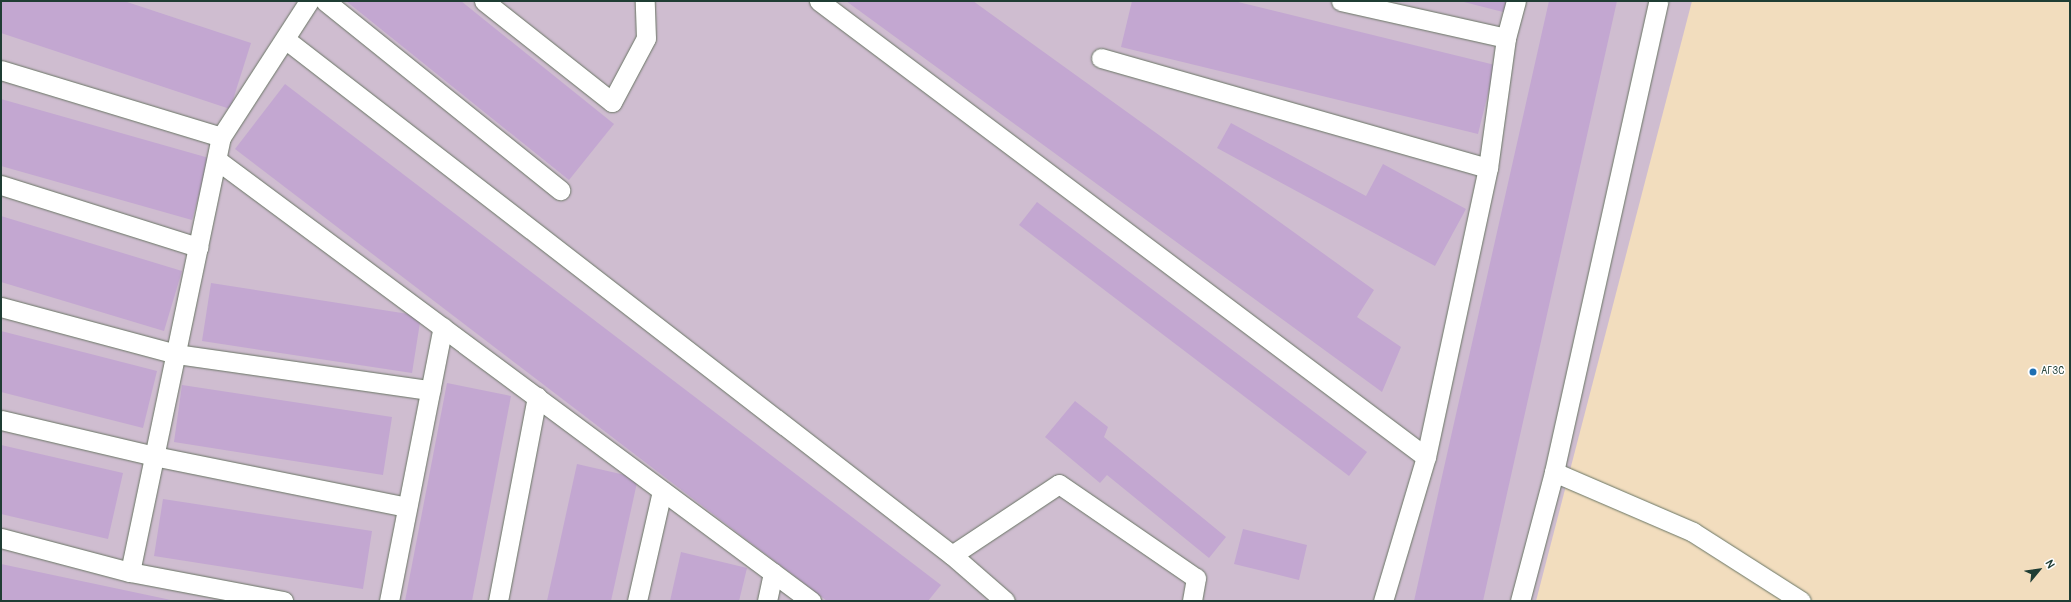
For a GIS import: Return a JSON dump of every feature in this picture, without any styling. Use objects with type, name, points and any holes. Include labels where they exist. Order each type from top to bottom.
[{"type":"lane","points":[[130,572],[221,137],[309,1]]},
{"type":"lane","points":[[325,1],[560,190]]},
{"type":"lane","points":[[484,1],[612,102],[646,38],[645,1]]},
{"type":"lane","points":[[819,1],[1426,457]]},
{"type":"lane","points":[[1341,1],[1506,38]]},
{"type":"lane","points":[[1383,601],[1426,457],[1488,168],[1506,38],[1516,1]]},
{"type":"lane","points":[[1520,601],[1554,472],[1658,1]]},
{"type":"lane","points":[[285,39],[952,555],[1005,601]]},
{"type":"lane","points":[[1101,58],[1488,168]]},
{"type":"lane","points":[[1,70],[221,137]]},
{"type":"lane","points":[[217,160],[811,601]]},
{"type":"lane","points":[[1,185],[198,247]]},
{"type":"lane","points":[[1,307],[176,354],[430,390]]},
{"type":"lane","points":[[389,601],[443,327]]},
{"type":"lane","points":[[498,601],[537,397]]},
{"type":"lane","points":[[1,420],[154,456],[407,507]]},
{"type":"lane","points":[[1554,472],[1693,532],[1800,601]]},
{"type":"lane","points":[[952,555],[1058,484],[1196,578],[1192,601]]},
{"type":"lane","points":[[637,601],[662,490]]},
{"type":"lane","points":[[1,538],[130,572],[284,601]]},
{"type":"lane","points":[[767,601],[773,573]]},
{"type":"shaded area","points":[[1,1],[1692,1],[1536,601],[1,601]]},
{"type":"building","points":[[1,1],[124,1],[251,43],[230,109],[1,33]]},
{"type":"building","points":[[346,1],[461,1],[614,124],[569,180]]},
{"type":"building","points":[[846,1],[973,1],[1374,290],[1357,317],[1401,347],[1382,392]]},
{"type":"building","points":[[1132,1],[1234,1],[1495,65],[1478,134],[1121,47]]},
{"type":"building","points":[[1460,1],[1510,1],[1507,13]]},
{"type":"building","points":[[1549,1],[1617,1],[1483,601],[1414,601]]},
{"type":"building","points":[[285,84],[941,585],[928,601],[827,601],[235,149]]},
{"type":"building","points":[[1,99],[209,158],[192,220],[1,166]]},
{"type":"building","points":[[1231,123],[1366,196],[1383,164],[1466,209],[1435,266],[1217,148]]},
{"type":"building","points":[[1037,202],[1367,452],[1349,476],[1019,225]]},
{"type":"building","points":[[1,216],[182,271],[164,331],[1,282]]},
{"type":"building","points":[[211,283],[421,316],[412,373],[202,341]]},
{"type":"building","points":[[1,331],[157,371],[143,428],[1,392]]},
{"type":"building","points":[[447,383],[511,396],[472,601],[405,601]]},
{"type":"building","points":[[182,385],[392,417],[383,475],[174,442]]},
{"type":"building","points":[[1075,401],[1108,427],[1104,437],[1226,537],[1209,558],[1107,475],[1100,483],[1045,437]]},
{"type":"building","points":[[1,445],[123,473],[108,539],[1,514]]},
{"type":"building","points":[[577,464],[638,478],[611,601],[547,601]]},
{"type":"building","points":[[163,499],[372,531],[363,589],[154,556]]},
{"type":"building","points":[[1243,529],[1307,545],[1299,580],[1234,564]]},
{"type":"building","points":[[681,552],[747,568],[739,601],[670,601]]},
{"type":"building","points":[[1,564],[171,600],[171,601],[1,601]]},
{"type":"place","name":"АГЗС","points":[[2033,372]]}]
